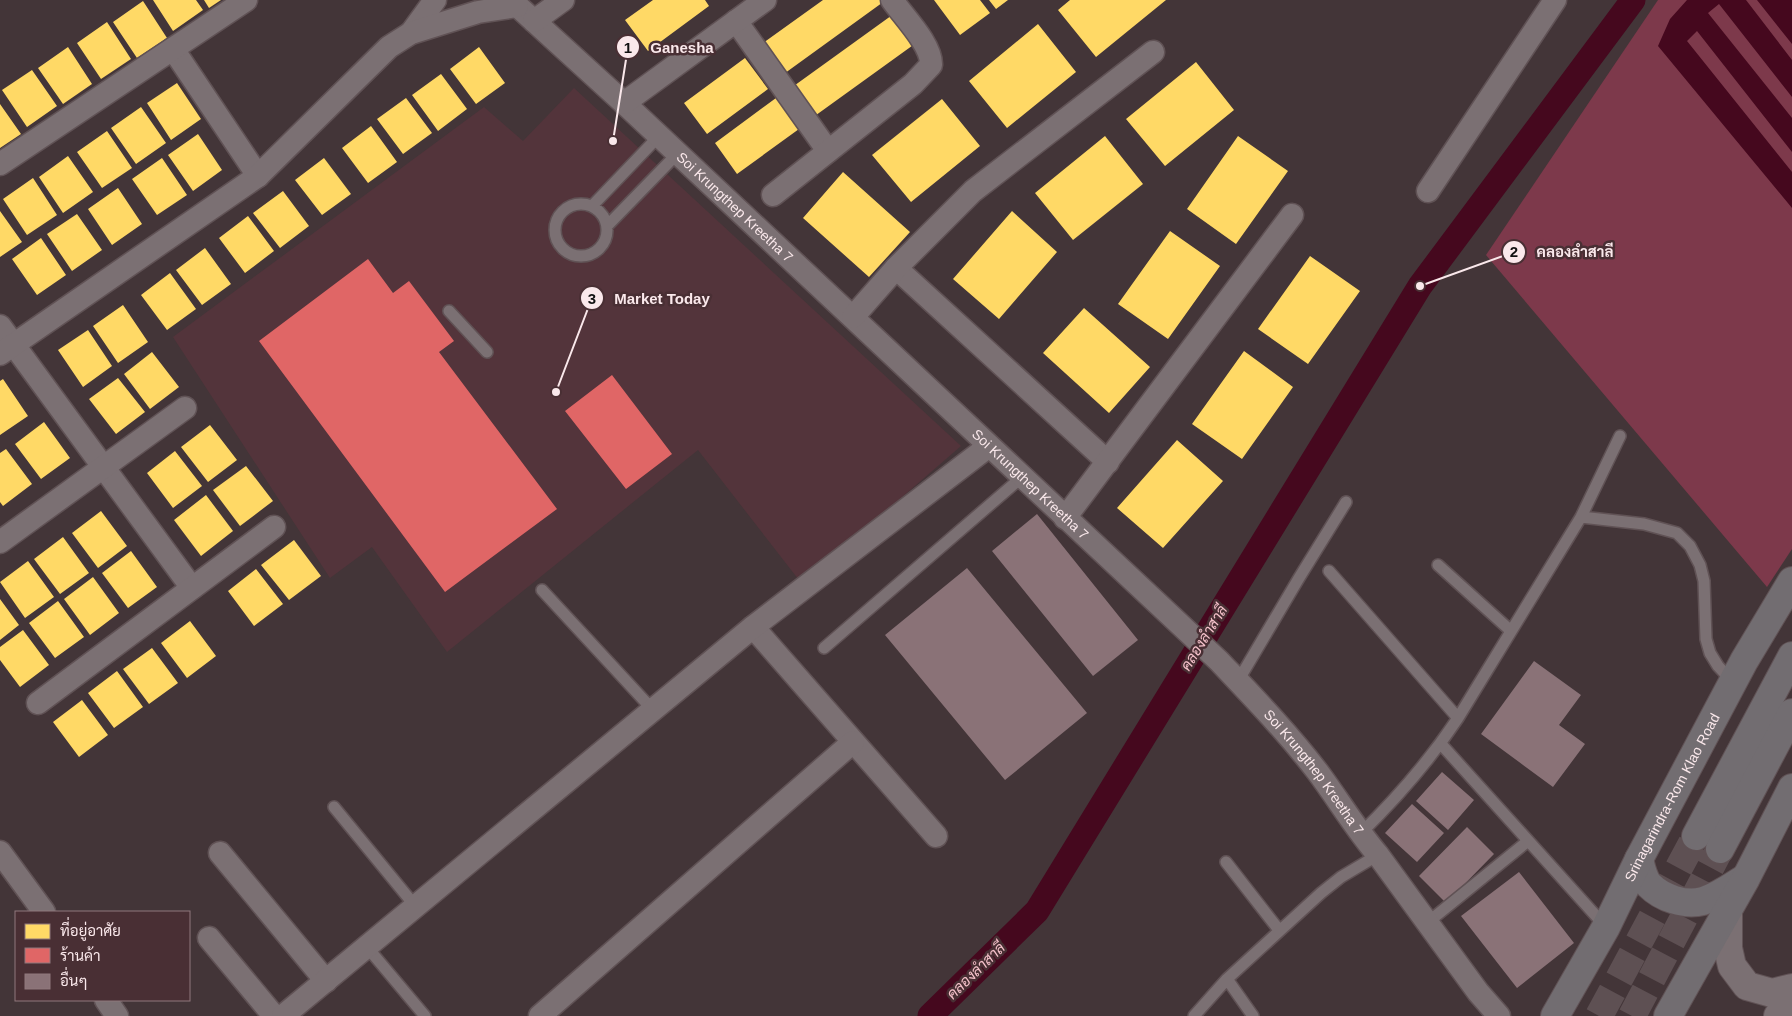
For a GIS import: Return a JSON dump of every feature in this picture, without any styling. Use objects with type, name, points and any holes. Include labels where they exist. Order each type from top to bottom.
[{"type":"main road","name":"Srinagarindra-Rom Klao Road","points":[[1555,1016],[1606,928],[1639,859],[1733,682],[1792,581]]},
{"type":"main road","points":[[1696,836],[1792,656]]},
{"type":"main road","points":[[1720,849],[1792,713]]},
{"type":"main road","points":[[1668,1016],[1746,878],[1792,788]]},
{"type":"main road","points":[[1639,859],[1648,884],[1672,900],[1683,902],[1701,902],[1717,896],[1746,878]]},
{"type":"main road","points":[[1728,911],[1728,948],[1732,966],[1747,986],[1772,993],[1792,988]]},
{"type":"main road","points":[[1778,1016],[1792,1006]]},
{"type":"street","points":[[0,164],[246,0]]},
{"type":"street","points":[[411,33],[435,0]]},
{"type":"street","points":[[534,21],[563,0]]},
{"type":"street","points":[[624,103],[765,0]]},
{"type":"street","points":[[773,195],[913,84],[931,65],[931,58],[926,46],[892,0]]},
{"type":"street","points":[[1428,191],[1555,0]]},
{"type":"street","points":[[7,349],[258,176],[389,47],[411,33],[514,3]]},
{"type":"street","name":"Soi Krungthep Kreetha 7","points":[[514,3],[678,153],[1065,518],[1220,661],[1265,710],[1316,771],[1360,834],[1378,855],[1478,992],[1499,1016]]},
{"type":"street","points":[[736,21],[828,151]]},
{"type":"street","points":[[173,49],[258,176]]},
{"type":"street","points":[[852,317],[896,268],[973,191],[1152,52]]},
{"type":"street","points":[[1065,518],[1292,215]]},
{"type":"street","points":[[896,268],[1108,462]]},
{"type":"street","points":[[0,326],[7,349],[103,467],[192,588]]},
{"type":"street","points":[[0,542],[185,408]]},
{"type":"street","points":[[283,1016],[753,627],[989,446]]},
{"type":"street","points":[[38,703],[274,527]]},
{"type":"street","points":[[753,627],[936,836]]},
{"type":"street","points":[[540,1016],[853,742]]},
{"type":"street","points":[[0,852],[43,911]]},
{"type":"street","points":[[220,853],[326,981]]},
{"type":"street","points":[[209,938],[274,1016]]},
{"type":"street","points":[[107,1001],[117,1016]]},
{"type":"lane","points":[[592,206],[659,136]]},
{"type":"lane","points":[[607,226],[678,153]]},
{"type":"lane","points":[[575,204],[592,206],[599,211],[607,226],[604,243],[591,254],[582,256],[566,252],[556,238],[556,221],[560,213],[575,204]]},
{"type":"lane","points":[[449,311],[487,352]]},
{"type":"lane","points":[[1360,834],[1389,806],[1441,744],[1458,718],[1581,517],[1620,436]]},
{"type":"lane","points":[[824,648],[1022,477]]},
{"type":"lane","points":[[1238,681],[1346,502]]},
{"type":"lane","points":[[1581,517],[1644,524],[1677,533],[1690,546],[1700,565],[1704,581],[1706,639],[1710,653],[1718,666],[1733,682]]},
{"type":"lane","points":[[1438,565],[1511,631]]},
{"type":"lane","points":[[1328,571],[1458,718]]},
{"type":"lane","points":[[542,590],[653,710]]},
{"type":"lane","points":[[1441,744],[1606,928]]},
{"type":"lane","points":[[334,807],[416,907]]},
{"type":"lane","points":[[1427,923],[1528,841]]},
{"type":"lane","points":[[1194,1016],[1227,979],[1299,912],[1341,876],[1378,855]]},
{"type":"lane","points":[[1226,862],[1279,930]]},
{"type":"lane","points":[[366,947],[425,1016]]},
{"type":"lane","points":[[1227,979],[1253,1016]]},
{"type":"shaded area","points":[[1658,0],[1792,0],[1792,549],[1767,587],[1486,255]]},
{"type":"shaded area","points":[[1687,0],[1746,0],[1792,60],[1792,97],[1719,4],[1708,13],[1792,118],[1792,152],[1697,31],[1687,41],[1792,172],[1792,208],[1658,46],[1670,19]]},
{"type":"shaded area","points":[[1757,0],[1792,0],[1792,44]]},
{"type":"shaded area","points":[[574,88],[961,446],[802,584],[698,450],[447,652],[372,547],[330,578],[173,337],[484,107],[523,141]]},
{"type":"building: ที่อยู่อาศัย","points":[[153,0],[196,0],[203,10],[173,31]]},
{"type":"building: ที่อยู่อาศัย","points":[[204,0],[221,0],[209,8]]},
{"type":"building: ที่อยู่อาศัย","points":[[653,0],[705,0],[709,6],[648,51],[625,20]]},
{"type":"building: ที่อยู่อาศัย","points":[[823,0],[886,0],[781,76],[759,46]]},
{"type":"building: ที่อยู่อาศัย","points":[[934,0],[980,0],[990,13],[960,35]]},
{"type":"building: ที่อยู่อาศัย","points":[[989,0],[1008,0],[996,9]]},
{"type":"building: ที่อยู่อาศัย","points":[[1070,0],[1166,0],[1096,57],[1058,10]]},
{"type":"building: ที่อยู่อาศัย","points":[[143,1],[167,38],[137,58],[113,22]]},
{"type":"building: ที่อยู่อาศัย","points":[[895,13],[916,43],[812,118],[791,88]]},
{"type":"building: ที่อยู่อาศัย","points":[[107,22],[131,59],[101,79],[77,43]]},
{"type":"building: ที่อยู่อาศัย","points":[[1038,24],[1076,72],[1007,128],[969,81]]},
{"type":"building: ที่อยู่อาศัย","points":[[68,47],[92,84],[63,104],[38,68]]},
{"type":"building: ที่อยู่อาศัย","points":[[479,47],[505,83],[476,104],[450,69]]},
{"type":"building: ที่อยู่อาศัย","points":[[745,58],[768,89],[707,134],[684,103]]},
{"type":"building: ที่อยู่อาศัย","points":[[1196,62],[1234,110],[1165,166],[1126,119]]},
{"type":"building: ที่อยู่อาศัย","points":[[32,70],[57,106],[27,127],[2,90]]},
{"type":"building: ที่อยู่อาศัย","points":[[441,74],[467,109],[438,131],[412,95]]},
{"type":"building: ที่อยู่อาศัย","points":[[177,83],[201,119],[171,140],[147,103]]},
{"type":"building: ที่อยู่อาศัย","points":[[406,98],[432,133],[403,154],[377,119]]},
{"type":"building: ที่อยู่อาศัย","points":[[776,98],[799,129],[737,174],[715,143]]},
{"type":"building: ที่อยู่อาศัย","points":[[942,99],[980,146],[911,202],[872,155]]},
{"type":"building: ที่อยู่อาศัย","points":[[0,104],[21,134],[0,148]]},
{"type":"building: ที่อยู่อาศัย","points":[[141,107],[166,143],[136,164],[111,128]]},
{"type":"building: ที่อยู่อาศัย","points":[[371,126],[397,162],[368,183],[342,148]]},
{"type":"building: ที่อยู่อาศัย","points":[[107,131],[132,168],[102,188],[77,152]]},
{"type":"building: ที่อยู่อาศัย","points":[[198,134],[222,170],[193,191],[168,155]]},
{"type":"building: ที่อยู่อาศัย","points":[[1105,136],[1143,184],[1073,240],[1035,193]]},
{"type":"building: ที่อยู่อาศัย","points":[[1238,136],[1288,171],[1236,244],[1187,209]]},
{"type":"building: ที่อยู่อาศัย","points":[[68,156],[93,192],[63,213],[39,177]]},
{"type":"building: ที่อยู่อาศัย","points":[[162,158],[187,195],[157,215],[132,179]]},
{"type":"building: ที่อยู่อาศัย","points":[[324,158],[351,194],[322,215],[295,180]]},
{"type":"building: ที่อยู่อาศัย","points":[[843,172],[910,232],[869,277],[803,218]]},
{"type":"building: ที่อยู่อาศัย","points":[[33,178],[57,215],[27,235],[3,199]]},
{"type":"building: ที่อยู่อาศัย","points":[[118,188],[142,224],[112,245],[88,209]]},
{"type":"building: ที่อยู่อาศัย","points":[[283,191],[309,226],[280,248],[253,213]]},
{"type":"building: ที่อยู่อาศัย","points":[[0,211],[22,242],[0,257]]},
{"type":"building: ที่อยู่อาศัย","points":[[1012,211],[1057,252],[999,319],[953,279]]},
{"type":"building: ที่อยู่อาศัย","points":[[77,214],[102,250],[72,271],[47,234]]},
{"type":"building: ที่อยู่อาศัย","points":[[248,216],[274,251],[245,273],[219,238]]},
{"type":"building: ที่อยู่อาศัย","points":[[1170,231],[1220,266],[1168,339],[1118,304]]},
{"type":"building: ที่อยู่อาศัย","points":[[41,238],[66,275],[37,295],[12,259]]},
{"type":"building: ที่อยู่อาศัย","points":[[205,248],[231,284],[202,305],[176,270]]},
{"type":"building: ที่อยู่อาศัย","points":[[1310,256],[1360,291],[1308,364],[1258,329]]},
{"type":"building: ที่อยู่อาศัย","points":[[170,273],[196,309],[167,330],[141,295]]},
{"type":"building: ที่อยู่อาศัย","points":[[123,305],[148,342],[118,363],[93,326]]},
{"type":"building: ที่อยู่อาศัย","points":[[1084,308],[1150,367],[1109,413],[1043,353]]},
{"type":"building: ที่อยู่อาศัย","points":[[88,330],[112,366],[83,387],[58,350]]},
{"type":"building: ที่อยู่อาศัย","points":[[1244,351],[1293,387],[1242,459],[1192,424]]},
{"type":"building: ที่อยู่อาศัย","points":[[152,352],[179,387],[150,409],[124,374]]},
{"type":"building: ที่อยู่อาศัย","points":[[118,378],[145,412],[116,434],[89,399]]},
{"type":"building: ที่อยู่อาศัย","points":[[3,379],[28,416],[0,435],[0,381]]},
{"type":"building: ที่อยู่อาศัย","points":[[44,422],[70,458],[41,479],[15,444]]},
{"type":"building: ที่อยู่อาศัย","points":[[210,425],[237,460],[208,482],[181,447]]},
{"type":"building: ที่อยู่อาศัย","points":[[1177,440],[1223,481],[1163,548],[1117,508]]},
{"type":"building: ที่อยู่อาศัย","points":[[6,449],[32,484],[3,506],[0,502],[0,453]]},
{"type":"building: ที่อยู่อาศัย","points":[[175,451],[202,486],[173,508],[147,473]]},
{"type":"building: ที่อยู่อาศัย","points":[[246,466],[273,501],[240,526],[213,490]]},
{"type":"building: ที่อยู่อาศัย","points":[[206,495],[233,531],[201,556],[174,520]]},
{"type":"building: ที่อยู่อาศัย","points":[[101,511],[127,546],[98,568],[72,533]]},
{"type":"building: ที่อยู่อาศัย","points":[[63,537],[89,573],[60,594],[34,559]]},
{"type":"building: ที่อยู่อาศัย","points":[[294,540],[321,576],[289,600],[261,565]]},
{"type":"building: ที่อยู่อาศัย","points":[[131,551],[157,587],[128,608],[102,573]]},
{"type":"building: ที่อยู่อาศัย","points":[[28,561],[54,597],[25,618],[0,582]]},
{"type":"building: ที่อยู่อาศัย","points":[[256,569],[283,604],[254,626],[228,591]]},
{"type":"building: ที่อยู่อาศัย","points":[[93,577],[119,613],[90,635],[64,599]]},
{"type":"building: ที่อยู่อาศัย","points":[[0,599],[19,625],[0,640]]},
{"type":"building: ที่อยู่อาศัย","points":[[58,601],[84,637],[55,658],[29,623]]},
{"type":"building: ที่อยู่อาศัย","points":[[190,621],[216,656],[187,678],[161,643]]},
{"type":"building: ที่อยู่อาศัย","points":[[23,630],[49,665],[20,687],[0,660],[0,647]]},
{"type":"building: ที่อยู่อาศัย","points":[[152,648],[178,683],[149,704],[123,669]]},
{"type":"building: ที่อยู่อาศัย","points":[[117,671],[143,707],[114,728],[88,693]]},
{"type":"building: ที่อยู่อาศัย","points":[[82,700],[108,735],[79,757],[53,722]]},
{"type":"building: ร้านค้า","points":[[368,259],[393,293],[409,281],[454,341],[439,352],[557,509],[445,592],[259,341]]},
{"type":"building: ร้านค้า","points":[[612,375],[672,454],[626,489],[565,411]]},
{"type":"building: อื่นๆ","points":[[1037,514],[1138,640],[1093,676],[992,551]]},
{"type":"building: อื่นๆ","points":[[967,568],[1087,713],[1005,780],[885,635]]},
{"type":"building: อื่นๆ","points":[[1534,661],[1581,695],[1559,725],[1585,744],[1553,787],[1481,734]]},
{"type":"building: อื่นๆ","points":[[1442,772],[1474,800],[1448,830],[1416,801]]},
{"type":"building: อื่นๆ","points":[[1412,804],[1444,833],[1417,862],[1385,833]]},
{"type":"building: อื่นๆ","points":[[1467,827],[1494,854],[1446,903],[1419,876]]},
{"type":"building: อื่นๆ","points":[[1519,872],[1574,943],[1517,988],[1461,916]]},
{"type":"waterway","name":"คลองลำสาลี","points":[[930,1016],[1037,911],[1420,286],[1633,0]]},
{"type":"tunnel","points":[[1599,1016],[1696,836]]},
{"type":"tunnel","points":[[1632,1016],[1720,849]]},
{"type":"place","name":"Ganesha","points":[[613,141]]},
{"type":"place","name":"คลองลำสาลี","points":[[1420,286]]},
{"type":"place","name":"Market Today","points":[[556,392]]}]
